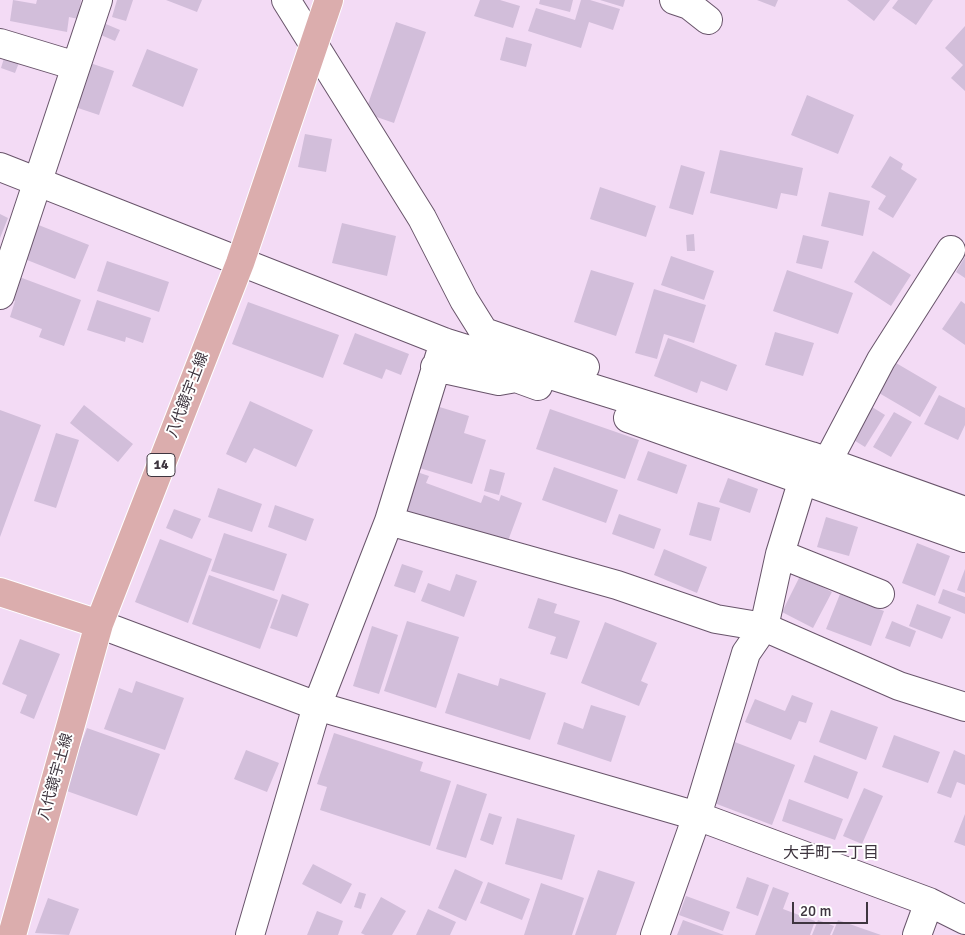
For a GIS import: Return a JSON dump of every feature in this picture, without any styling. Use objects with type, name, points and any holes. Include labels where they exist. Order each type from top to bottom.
[{"type":"main road","name":"八代鏡宇土線","points":[[12,935],[99,624],[240,263],[329,0]]},
{"type":"main road","points":[[0,592],[99,624]]},
{"type":"street","points":[[0,295],[98,0]]},
{"type":"street","points":[[286,0],[422,218],[464,300],[484,332],[815,459],[965,511]]},
{"type":"street","points":[[674,0],[689,5],[708,20]]},
{"type":"street","points":[[0,42],[76,66]]},
{"type":"street","points":[[0,166],[37,183],[240,263],[499,381],[516,378],[965,499]]},
{"type":"street","points":[[655,935],[697,816],[746,653],[764,627],[780,554],[815,459],[951,250]]},
{"type":"street","points":[[250,935],[317,706],[389,521],[439,354]]},
{"type":"street","points":[[815,459],[965,538]]},
{"type":"street","points":[[389,521],[617,585],[716,619],[764,627],[899,686],[965,707]]},
{"type":"street","points":[[780,554],[880,594]]},
{"type":"street","points":[[99,624],[317,706],[697,816],[929,902],[965,920]]},
{"type":"street","points":[[917,935],[929,902]]},
{"type":"building","points":[[13,0],[36,4],[37,0],[81,0],[78,19],[69,17],[67,32],[10,21]]},
{"type":"building","points":[[117,0],[133,0],[126,21],[112,17]]},
{"type":"building","points":[[166,0],[202,0],[197,12]]},
{"type":"building","points":[[480,0],[500,0],[520,6],[513,28],[474,16]]},
{"type":"building","points":[[540,0],[573,0],[570,12],[539,4]]},
{"type":"building","points":[[581,0],[590,0],[620,9],[613,30],[589,22],[581,48],[528,31],[536,8],[575,20]]},
{"type":"building","points":[[600,0],[625,0],[623,7]]},
{"type":"building","points":[[757,0],[778,0],[775,7]]},
{"type":"building","points":[[847,0],[890,0],[874,21]]},
{"type":"building","points":[[898,0],[933,0],[916,25],[892,8]]},
{"type":"building","points":[[94,19],[120,30],[115,41],[89,30]]},
{"type":"building","points":[[396,22],[426,32],[394,123],[365,113]]},
{"type":"building","points":[[965,26],[965,91],[951,78],[963,65],[945,48]]},
{"type":"building","points":[[506,37],[532,44],[526,67],[500,60]]},
{"type":"building","points":[[147,49],[198,69],[183,107],[132,86]]},
{"type":"building","points":[[5,55],[20,60],[15,73],[1,68]]},
{"type":"building","points":[[84,61],[114,71],[99,115],[69,105]]},
{"type":"building","points":[[807,95],[854,115],[838,154],[791,135]]},
{"type":"building","points":[[305,134],[332,139],[326,172],[298,167]]},
{"type":"building","points":[[720,150],[803,168],[797,196],[781,193],[777,209],[710,193]]},
{"type":"building","points":[[890,156],[903,164],[901,169],[917,179],[893,218],[878,209],[886,196],[871,187]]},
{"type":"building","points":[[681,165],[705,172],[693,215],[669,208]]},
{"type":"building","points":[[600,187],[656,206],[646,237],[590,219]]},
{"type":"building","points":[[829,192],[870,201],[863,236],[821,226]]},
{"type":"building","points":[[0,214],[8,218],[0,238]]},
{"type":"building","points":[[342,223],[396,236],[387,276],[332,263]]},
{"type":"building","points":[[36,224],[89,245],[75,279],[22,258]]},
{"type":"building","points":[[694,234],[695,251],[687,251],[686,235]]},
{"type":"building","points":[[803,235],[829,241],[822,269],[796,263]]},
{"type":"building","points":[[873,251],[911,275],[891,306],[854,282]]},
{"type":"building","points":[[671,256],[714,271],[704,300],[661,285]]},
{"type":"building","points":[[965,257],[965,278],[956,272]]},
{"type":"building","points":[[107,261],[169,282],[159,312],[97,291]]},
{"type":"building","points":[[591,270],[634,283],[616,336],[574,322]]},
{"type":"building","points":[[787,270],[853,293],[838,334],[773,311]]},
{"type":"building","points":[[14,275],[81,300],[64,346],[39,337],[42,329],[10,317],[15,301],[6,297]]},
{"type":"building","points":[[654,289],[706,305],[694,343],[664,334],[657,359],[635,353]]},
{"type":"building","points":[[97,300],[151,318],[143,343],[126,337],[125,342],[87,330]]},
{"type":"building","points":[[961,301],[965,304],[965,345],[942,329]]},
{"type":"building","points":[[248,302],[339,335],[323,378],[232,344]]},
{"type":"building","points":[[775,332],[814,343],[803,376],[765,365]]},
{"type":"building","points":[[355,333],[409,354],[401,375],[386,369],[382,379],[343,364]]},
{"type":"building","points":[[668,338],[737,365],[727,391],[701,381],[697,393],[654,376]]},
{"type":"building","points":[[896,363],[937,387],[920,417],[879,393]]},
{"type":"building","points":[[939,395],[965,408],[965,425],[958,440],[924,424]]},
{"type":"building","points":[[250,401],[313,430],[296,467],[254,448],[246,463],[226,454]]},
{"type":"building","points":[[84,405],[133,444],[118,462],[70,423]]},
{"type":"building","points":[[433,405],[469,416],[464,433],[486,440],[472,484],[413,466]]},
{"type":"building","points":[[872,407],[885,415],[865,447],[852,439]]},
{"type":"building","points":[[550,409],[639,440],[625,479],[536,449]]},
{"type":"building","points":[[0,410],[41,425],[0,537]]},
{"type":"building","points":[[894,412],[912,422],[891,457],[873,447]]},
{"type":"building","points":[[56,433],[79,440],[56,508],[34,501]]},
{"type":"building","points":[[648,451],[687,465],[677,494],[637,480]]},
{"type":"building","points":[[554,467],[618,490],[606,523],[542,500]]},
{"type":"building","points":[[490,469],[505,473],[499,495],[484,491]]},
{"type":"building","points":[[411,470],[429,476],[426,483],[481,503],[484,495],[499,501],[501,495],[522,503],[505,549],[397,509]]},
{"type":"building","points":[[728,478],[758,489],[750,513],[719,502]]},
{"type":"building","points":[[218,488],[262,504],[252,532],[208,517]]},
{"type":"building","points":[[698,502],[720,508],[711,541],[689,535]]},
{"type":"building","points":[[275,505],[314,519],[306,541],[268,527]]},
{"type":"building","points":[[174,509],[201,519],[192,539],[166,528]]},
{"type":"building","points":[[619,514],[661,529],[654,549],[612,534]]},
{"type":"building","points":[[826,517],[858,527],[849,556],[817,547]]},
{"type":"building","points":[[224,533],[287,554],[274,591],[211,571]]},
{"type":"building","points":[[160,539],[212,559],[188,623],[135,602]]},
{"type":"building","points":[[917,543],[950,556],[935,596],[902,583]]},
{"type":"building","points":[[664,549],[707,567],[697,593],[654,575]]},
{"type":"building","points":[[402,564],[423,571],[415,593],[394,586]]},
{"type":"building","points":[[965,569],[965,593],[957,590]]},
{"type":"building","points":[[456,574],[477,581],[464,617],[421,601],[428,583],[450,591]]},
{"type":"building","points":[[209,575],[278,600],[260,649],[192,624]]},
{"type":"building","points":[[800,576],[832,592],[813,628],[782,612]]},
{"type":"building","points":[[943,589],[965,597],[965,614],[938,603]]},
{"type":"building","points":[[282,594],[309,604],[297,637],[270,628]]},
{"type":"building","points":[[840,594],[884,611],[871,646],[826,629]]},
{"type":"building","points":[[538,598],[557,604],[554,613],[580,621],[567,659],[550,654],[556,637],[528,628]]},
{"type":"building","points":[[917,604],[951,617],[942,639],[909,626]]},
{"type":"building","points":[[407,621],[459,637],[436,708],[384,691]]},
{"type":"building","points":[[892,621],[916,631],[910,647],[885,638]]},
{"type":"building","points":[[605,622],[657,643],[641,681],[648,684],[639,706],[581,683]]},
{"type":"building","points":[[372,626],[398,635],[379,694],[353,686]]},
{"type":"building","points":[[20,639],[60,654],[34,719],[20,713],[27,695],[2,684]]},
{"type":"building","points":[[458,673],[498,686],[500,678],[546,693],[530,740],[445,713]]},
{"type":"building","points":[[136,681],[184,698],[165,750],[104,729],[119,688],[132,693]]},
{"type":"building","points":[[792,695],[813,703],[806,723],[799,721],[791,740],[745,722],[755,699],[785,711]]},
{"type":"building","points":[[591,705],[626,716],[611,762],[557,744],[564,722],[583,729]]},
{"type":"building","points":[[831,710],[878,727],[866,760],[819,742]]},
{"type":"building","points":[[87,728],[160,754],[137,816],[64,790]]},
{"type":"building","points":[[334,733],[423,762],[420,771],[451,781],[430,846],[320,810],[327,787],[317,784]]},
{"type":"building","points":[[894,735],[940,752],[928,783],[882,767]]},
{"type":"building","points":[[732,741],[795,765],[772,825],[709,801]]},
{"type":"building","points":[[246,750],[279,763],[267,792],[234,779]]},
{"type":"building","points":[[954,750],[965,755],[965,785],[957,782],[951,798],[937,793]]},
{"type":"building","points":[[814,755],[858,772],[848,799],[804,782]]},
{"type":"building","points":[[457,784],[487,794],[466,858],[436,849]]},
{"type":"building","points":[[864,788],[883,796],[862,844],[843,836]]},
{"type":"building","points":[[789,799],[843,819],[835,840],[782,821]]},
{"type":"building","points":[[489,813],[502,817],[493,845],[480,840]]},
{"type":"building","points":[[965,814],[965,846],[954,842]]},
{"type":"building","points":[[517,818],[575,835],[562,880],[505,864]]},
{"type":"building","points":[[313,864],[352,884],[341,904],[302,884]]},
{"type":"building","points":[[455,869],[483,882],[466,921],[438,908]]},
{"type":"building","points":[[598,870],[635,882],[616,935],[575,935]]},
{"type":"building","points":[[747,877],[769,885],[758,916],[736,908]]},
{"type":"building","points":[[488,882],[530,899],[522,920],[480,903]]},
{"type":"building","points":[[541,883],[584,898],[572,935],[524,935]]},
{"type":"building","points":[[773,887],[789,893],[783,909],[815,921],[810,935],[755,935]]},
{"type":"building","points":[[359,892],[366,894],[361,909],[354,907]]},
{"type":"building","points":[[686,896],[730,912],[723,931],[679,915]]},
{"type":"building","points":[[381,897],[406,911],[392,935],[365,935],[361,933]]},
{"type":"building","points":[[48,898],[79,909],[69,935],[35,933]]},
{"type":"building","points":[[428,909],[456,922],[450,935],[416,935]]},
{"type":"building","points":[[317,911],[343,921],[338,935],[307,935]]},
{"type":"building","points":[[683,920],[724,935],[677,935]]},
{"type":"building","points":[[818,920],[834,926],[830,935],[812,935]]},
{"type":"building","points":[[838,920],[881,935],[832,935]]},
{"type":"district","name":"大手町一丁目","points":[[831,854]]}]
